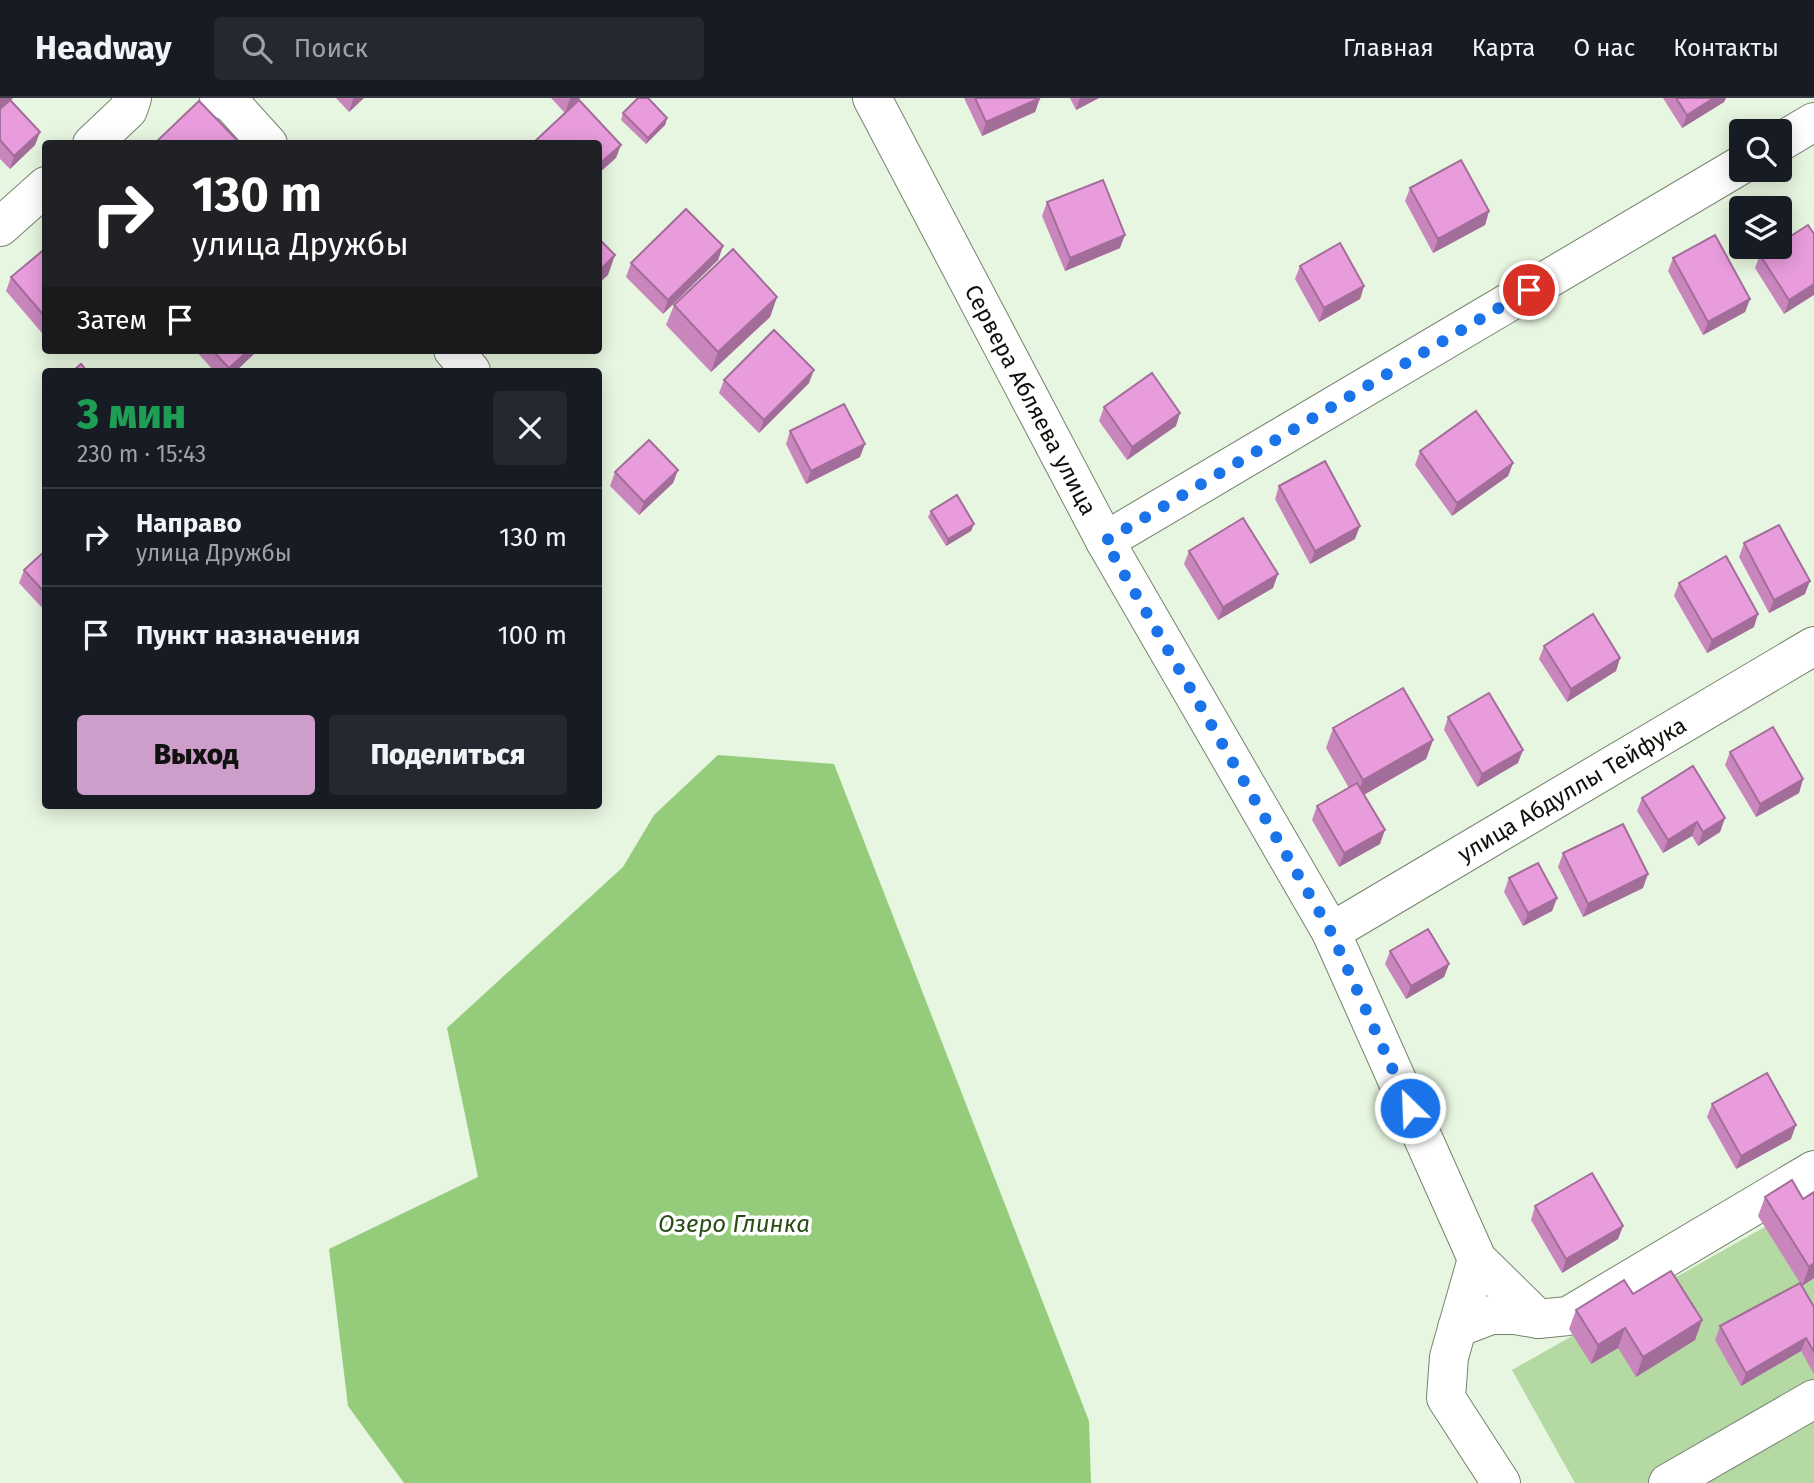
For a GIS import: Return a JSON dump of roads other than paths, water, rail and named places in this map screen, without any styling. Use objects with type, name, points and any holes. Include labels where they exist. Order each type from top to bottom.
[{"type":"street","points":[[219,98],[231,103],[264,140]]},
{"type":"street","name":"Сервера Абляева улица","points":[[872,98],[1105,541],[1331,932],[1477,1259],[1538,1319]]},
{"type":"street","points":[[96,140],[130,104]]},
{"type":"street","points":[[1792,135],[1814,122]]},
{"type":"street","points":[[1105,541],[1729,172]]},
{"type":"street","points":[[0,227],[42,190]]},
{"type":"street","points":[[456,354],[468,368]]},
{"type":"street","name":"улица Абдуллы Тейфука","points":[[1331,932],[1814,646]]},
{"type":"street","points":[[1457,1328],[1491,1315],[1538,1319],[1568,1316],[1814,1170]]},
{"type":"street","points":[[1477,1259],[1449,1357],[1446,1398],[1502,1483]]},
{"type":"street","points":[[1668,1483],[1814,1399]]},
{"type":"water","name":"Озеро Глинка","points":[[718,755],[834,764],[1089,1421],[1091,1483],[404,1483],[348,1406],[329,1249],[478,1177],[447,1028],[623,867],[654,815]]}]
